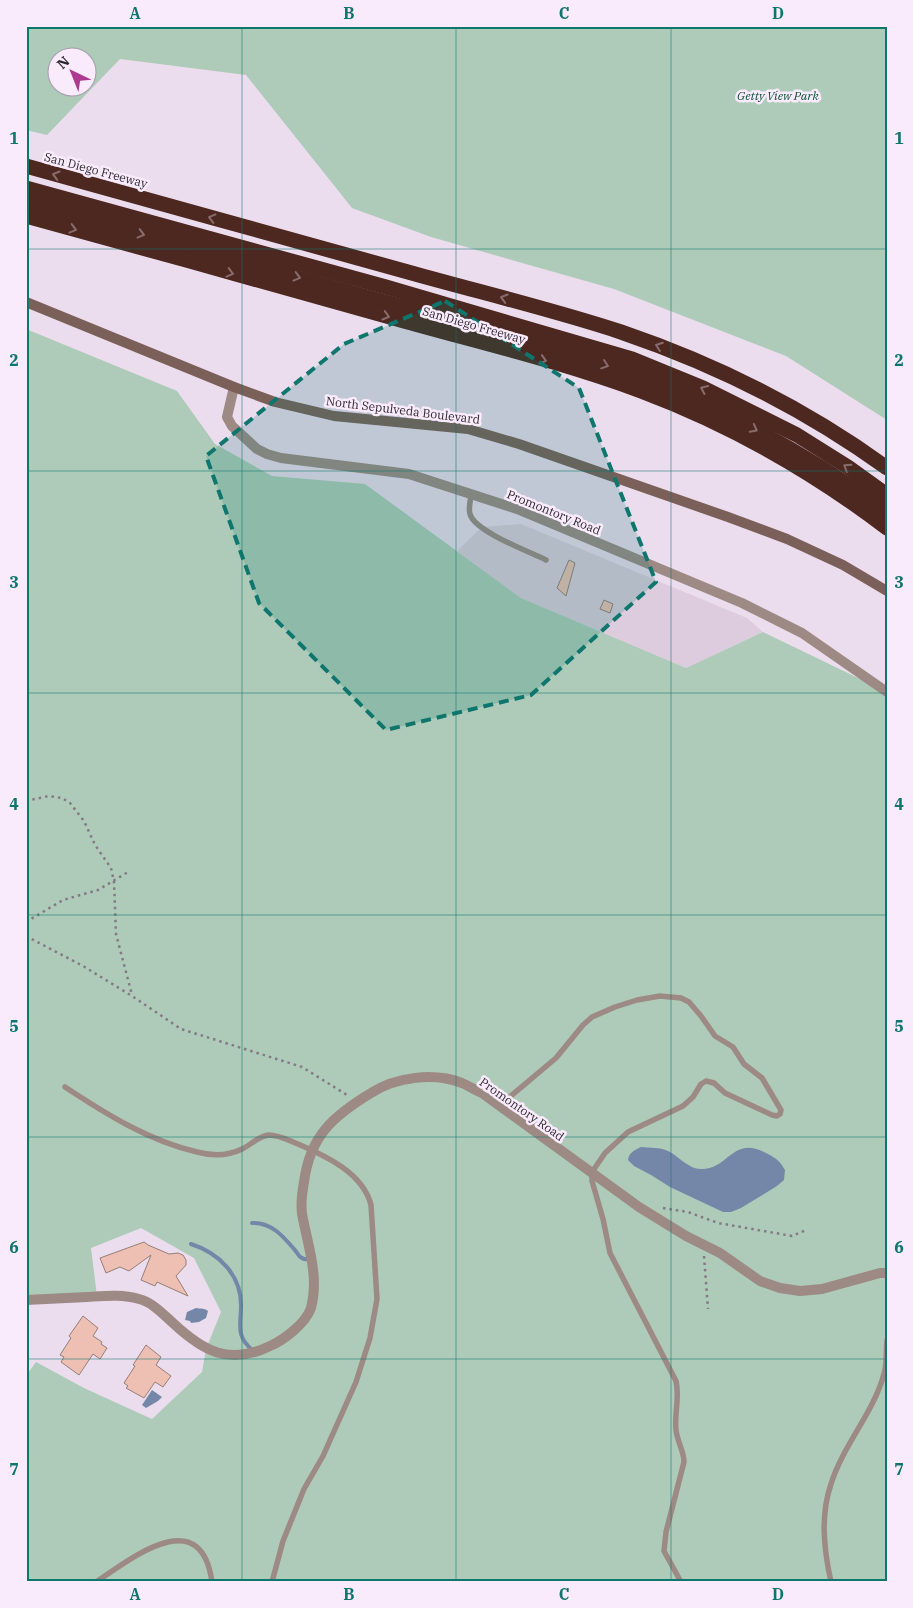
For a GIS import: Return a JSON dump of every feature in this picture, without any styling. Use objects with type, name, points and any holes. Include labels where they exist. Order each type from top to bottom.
[{"type":"highway","name":"San Diego Freeway","points":[[26,166],[620,332],[721,372],[822,425],[887,468]]},
{"type":"highway","points":[[26,188],[386,287],[632,359],[702,388],[797,435],[848,467],[887,495]]},
{"type":"highway","points":[[26,202],[579,356],[667,387],[734,418],[800,454],[887,511]]},
{"type":"highway","name":"San Diego Freeway","points":[[26,216],[533,357],[640,391],[704,418],[783,458],[887,528]]},
{"type":"main road","name":"North Sepulveda Boulevard","points":[[26,302],[275,402],[334,416],[363,420],[440,425],[494,435],[728,516],[787,539],[843,565],[887,591]]},
{"type":"street","name":"Promontory Road","points":[[234,387],[227,417],[232,426],[244,438],[267,454],[281,458],[409,474],[524,512],[742,602],[802,633],[887,692]]},
{"type":"street","name":"Promontory Road","points":[[26,1300],[113,1295],[140,1299],[164,1314],[206,1349],[236,1355],[247,1355],[271,1346],[290,1334],[310,1309],[314,1273],[313,1257],[302,1217],[302,1208],[305,1172],[311,1150],[333,1119],[380,1087],[411,1078],[444,1079],[461,1083],[482,1093],[639,1208],[720,1253],[760,1281],[791,1291],[822,1289],[880,1273],[887,1273]]},
{"type":"lane","points":[[471,494],[470,514],[479,526],[491,534],[546,560]]},
{"type":"lane","points":[[499,1106],[556,1058],[583,1025],[592,1018],[615,1007],[637,1000],[660,996],[681,998],[689,1002],[715,1036],[733,1047],[744,1064],[762,1078],[781,1110],[777,1116],[772,1115],[725,1093],[714,1083],[706,1081],[701,1084],[693,1097],[683,1106],[628,1132],[605,1153],[592,1172],[592,1181],[610,1253],[676,1381],[678,1398],[676,1427],[684,1462],[666,1532],[664,1551],[681,1582]]},
{"type":"lane","points":[[65,1087],[130,1127],[197,1152],[216,1155],[229,1154],[242,1149],[258,1138],[267,1135],[280,1137],[339,1164],[363,1187],[369,1197],[377,1299],[370,1338],[356,1382],[323,1456],[304,1489],[283,1541],[272,1582]]},
{"type":"lane","points":[[831,1582],[823,1519],[831,1484],[846,1451],[867,1415],[885,1374],[887,1340]]},
{"type":"lane","points":[[96,1582],[125,1562],[155,1546],[170,1540],[181,1539],[195,1546],[202,1554],[210,1568],[212,1582]]},
{"type":"path","points":[[26,801],[49,796],[62,798],[70,803],[84,821],[95,845],[111,868],[116,934],[132,996]]},
{"type":"path","points":[[26,922],[63,900],[98,890],[128,872]]},
{"type":"path","points":[[26,936],[83,966],[181,1029],[302,1067],[342,1094],[360,1100]]},
{"type":"path","points":[[639,1208],[671,1209],[688,1212],[718,1223],[792,1236],[806,1230]]},
{"type":"path","points":[[707,1247],[704,1255],[704,1270],[708,1309]]},
{"type":"highlighted area","points":[[445,301],[579,388],[656,582],[531,695],[386,730],[259,603],[206,456],[344,344]]},
{"type":"shaded area","points":[[521,524],[747,618],[763,632],[686,668],[521,598],[457,551],[482,527]]},
{"type":"green space","name":"Getty View Park","points":[[26,26],[887,26],[887,420],[786,356],[614,289],[431,237],[352,208],[246,75],[120,59],[98,82],[98,48],[48,48],[48,98],[83,98],[47,135],[26,130]]},
{"type":"green space","points":[[26,329],[177,391],[215,444],[272,476],[365,484],[521,598],[686,668],[763,632],[887,692],[887,1582],[26,1582],[26,1376],[36,1362],[84,1388],[152,1419],[202,1372],[206,1349],[221,1312],[194,1258],[141,1228],[91,1248],[97,1296],[26,1300]]},
{"type":"water","points":[[641,1147],[665,1150],[692,1167],[701,1169],[710,1168],[718,1164],[738,1150],[745,1148],[755,1149],[775,1158],[779,1162],[785,1170],[784,1180],[741,1208],[731,1212],[723,1212],[670,1187],[634,1166],[628,1160],[629,1157]]},
{"type":"water","points":[[196,1308],[208,1311],[206,1318],[199,1322],[191,1323],[185,1320],[187,1312]]},
{"type":"water","points":[[152,1390],[162,1397],[146,1408],[142,1405]]},
{"type":"building","points":[[569,560],[575,563],[566,596],[557,588]]},
{"type":"building","points":[[604,600],[613,604],[610,613],[600,609]]},
{"type":"building","points":[[144,1242],[169,1254],[178,1253],[183,1255],[186,1265],[176,1276],[188,1296],[157,1282],[155,1286],[141,1280],[151,1255],[129,1271],[120,1267],[106,1273],[100,1258]]},
{"type":"building","points":[[83,1316],[98,1328],[93,1336],[107,1348],[100,1359],[93,1354],[79,1375],[61,1362],[64,1357],[60,1355],[71,1338],[69,1336]]},
{"type":"building","points":[[146,1345],[161,1357],[156,1365],[171,1376],[163,1387],[155,1382],[144,1398],[126,1388],[128,1386],[124,1383]]},
{"type":"waterway","points":[[252,1223],[271,1227],[301,1257],[310,1259]]},
{"type":"waterway","points":[[191,1244],[211,1253],[233,1275],[240,1294],[241,1335],[253,1351]]}]
